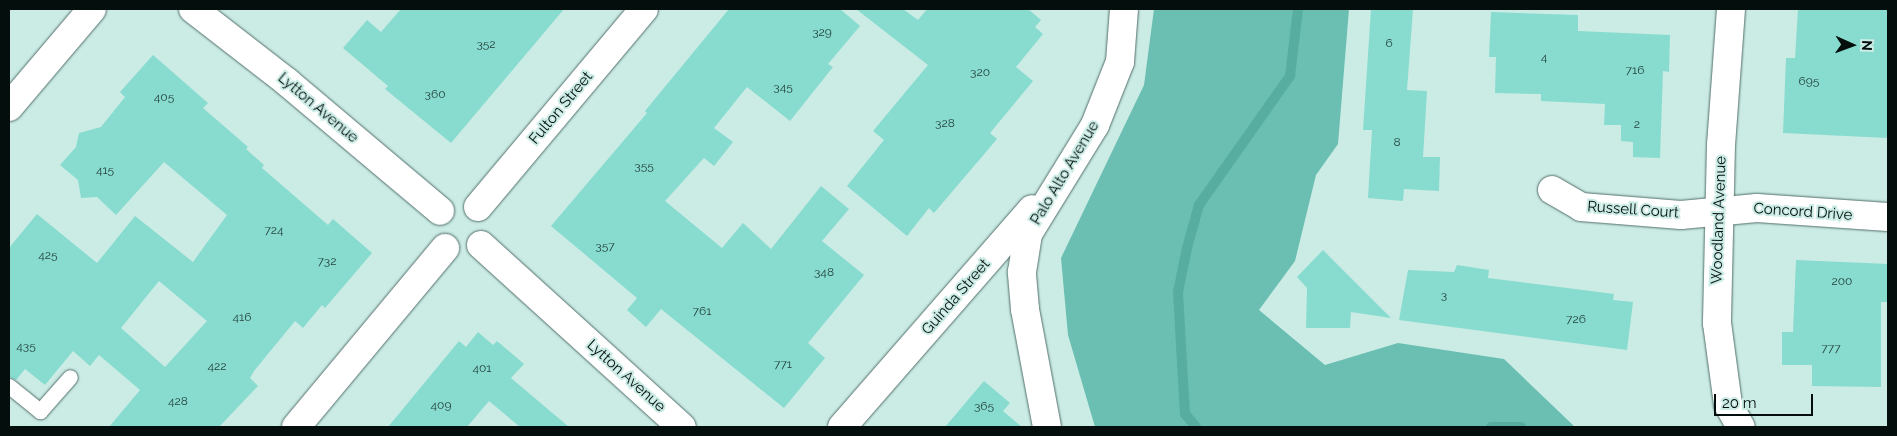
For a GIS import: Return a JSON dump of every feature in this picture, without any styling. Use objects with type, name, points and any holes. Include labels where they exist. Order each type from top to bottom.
[{"type":"street","points":[[9,107],[92,9]]},
{"type":"street","name":"Lytton Avenue","points":[[193,9],[287,82],[440,211]]},
{"type":"street","name":"Fulton Street","points":[[478,207],[644,9]]},
{"type":"street","name":"Palo Alto Avenue","points":[[1047,427],[1025,309],[1022,272],[1028,234],[1068,165],[1095,125],[1120,62],[1124,9]]},
{"type":"street","name":"Woodland Avenue","points":[[1731,9],[1718,210],[1717,323],[1728,404],[1741,427]]},
{"type":"street","name":"Guinda Street","points":[[842,427],[1068,165]]},
{"type":"street","name":"Russell Court","points":[[1552,190],[1581,207],[1680,215],[1718,210]]},
{"type":"street","points":[[463,200],[478,207],[487,221],[486,238],[481,245],[467,253],[452,252],[445,248],[434,227],[440,211],[454,202],[463,200]]},
{"type":"street","name":"Concord Drive","points":[[1718,210],[1758,208],[1888,217]]},
{"type":"street","name":"Lytton Avenue","points":[[481,245],[682,427]]},
{"type":"street","points":[[296,427],[445,248]]},
{"type":"lane","points":[[9,386],[40,412],[70,377]]},
{"type":"green space","points":[[1154,9],[1349,9],[1338,144],[1316,175],[1295,261],[1259,310],[1325,365],[1398,343],[1504,359],[1575,427],[1095,427],[1068,335],[1061,258],[1144,85]]},
{"type":"building","points":[[401,9],[564,9],[451,143],[385,89],[388,86],[343,48],[367,20],[381,32]]},
{"type":"building","points":[[729,9],[840,9],[860,26],[828,64],[833,67],[790,121],[747,87],[714,128],[733,142],[714,166],[704,158],[665,201],[722,248],[743,223],[771,249],[821,186],[849,209],[822,241],[864,275],[808,343],[825,358],[784,408],[661,309],[646,327],[627,310],[637,298],[551,226],[647,113],[645,111]]},
{"type":"building","points":[[856,9],[903,9],[918,20],[927,9],[1028,9],[1041,20],[1035,27],[1043,34],[1016,67],[1033,81],[990,133],[997,139],[934,213],[929,208],[907,236],[847,186],[884,140],[873,131],[928,65]]},
{"type":"building","points":[[1371,9],[1413,9],[1407,90],[1427,91],[1423,157],[1440,157],[1439,191],[1404,189],[1403,201],[1368,198],[1372,130],[1363,130]]},
{"type":"building","points":[[1798,9],[1888,9],[1888,138],[1783,133],[1786,58],[1795,58]]},
{"type":"building","points":[[1491,12],[1578,15],[1578,31],[1670,35],[1669,72],[1663,71],[1660,158],[1633,157],[1633,142],[1621,141],[1621,125],[1604,125],[1605,104],[1541,101],[1541,94],[1495,93],[1496,57],[1489,57]]},
{"type":"building","points":[[153,55],[208,103],[203,108],[248,147],[246,149],[264,165],[262,168],[328,225],[333,219],[372,253],[325,308],[322,305],[303,328],[295,321],[250,378],[258,386],[219,427],[109,427],[140,390],[99,355],[90,366],[73,351],[45,385],[25,369],[16,380],[9,377],[9,248],[37,214],[97,263],[135,216],[193,262],[227,215],[164,162],[116,215],[97,197],[81,198],[78,180],[60,165],[76,147],[79,133],[101,127],[125,97],[120,92]],"holes":[[[159,281],[207,321],[165,367],[121,328]]]},
{"type":"building","points":[[1323,250],[1391,318],[1351,312],[1350,328],[1306,328],[1307,288],[1297,277]]},
{"type":"building","points":[[1796,260],[1888,264],[1888,302],[1881,302],[1881,387],[1812,386],[1812,365],[1782,365],[1782,332],[1793,332]]},
{"type":"building","points":[[1457,265],[1489,270],[1488,278],[1614,294],[1613,300],[1633,302],[1627,350],[1399,320],[1408,270],[1454,272]]},
{"type":"building","points":[[478,332],[493,345],[497,341],[524,364],[511,378],[569,427],[520,427],[489,401],[467,427],[388,427],[459,341],[466,347]]},
{"type":"building","points":[[984,381],[1010,403],[1003,411],[1022,427],[945,427]]},
{"type":"waterway","points":[[1196,427],[1185,414],[1178,292],[1187,248],[1199,205],[1290,76],[1298,9]]},
{"type":"waterway","points":[[1491,427],[1521,427]]}]
